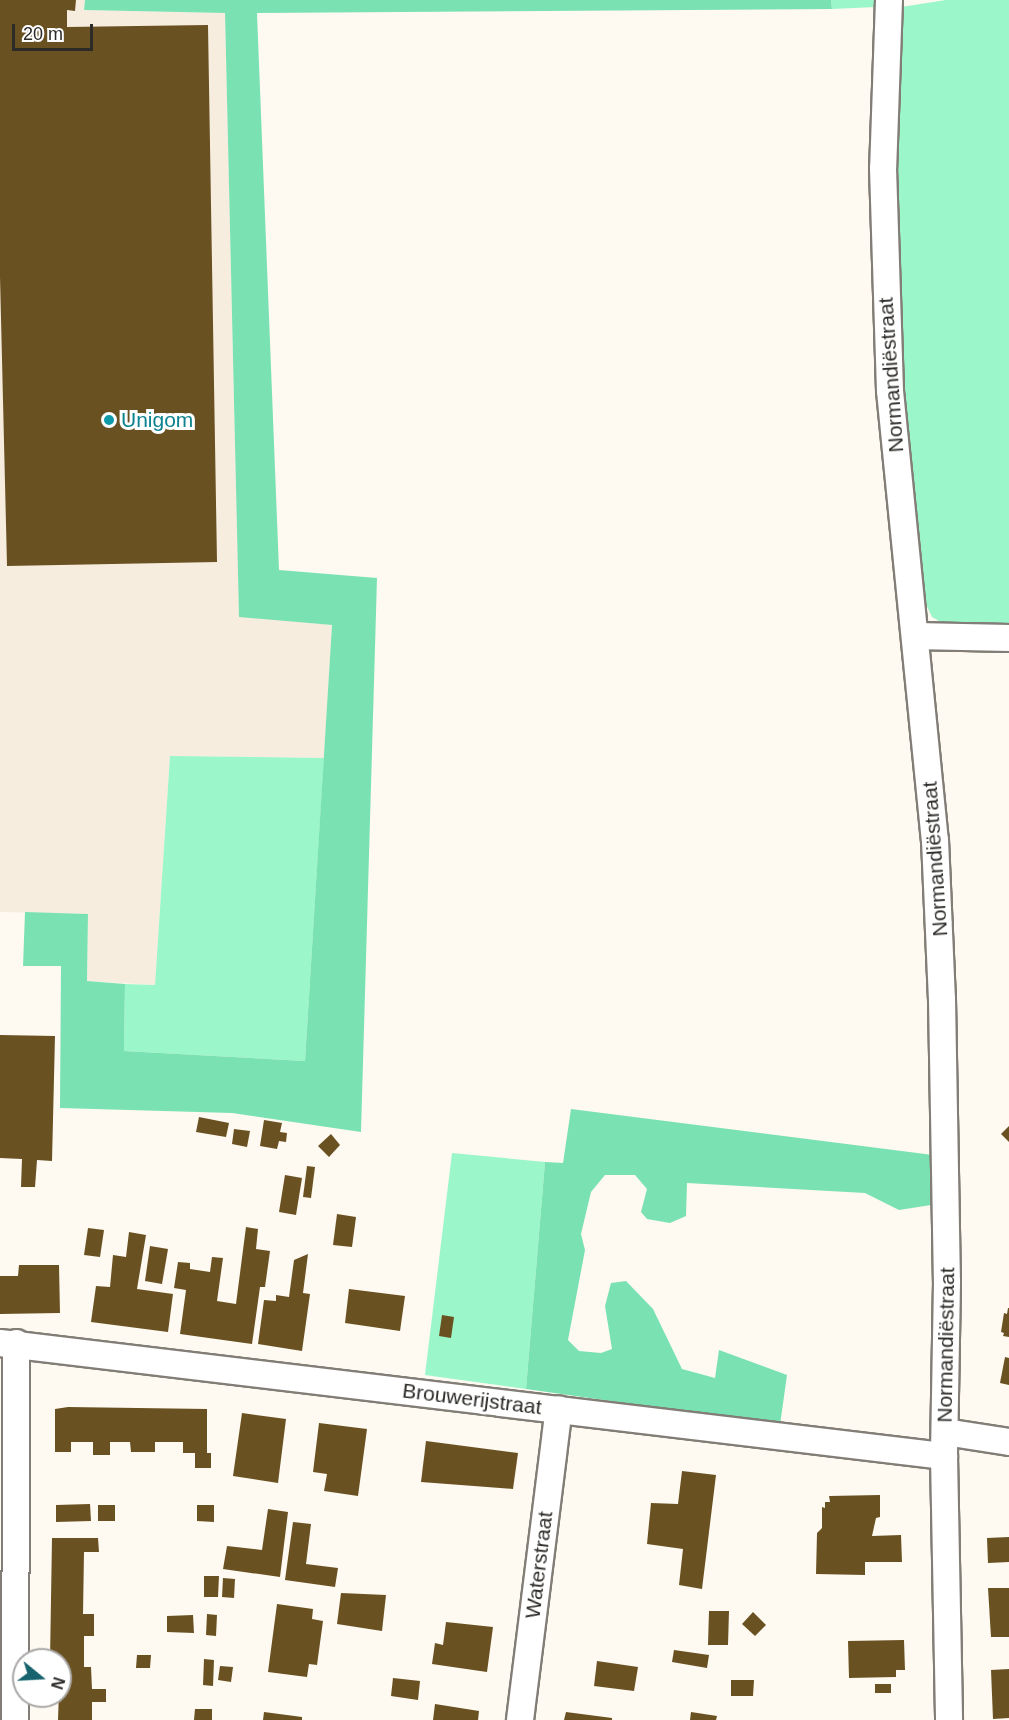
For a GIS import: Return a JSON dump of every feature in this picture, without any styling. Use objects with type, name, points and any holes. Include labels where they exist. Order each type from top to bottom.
[{"type":"street","name":"Normandiëstraat","points":[[889,0],[883,168],[890,391],[935,840],[942,999],[947,1282],[945,1444],[949,1720]]},
{"type":"street","points":[[916,636],[1009,638]]},
{"type":"street","points":[[8,1343],[15,1720]]},
{"type":"street","name":"Brouwerijstraat","points":[[8,1343],[559,1409],[945,1444],[1009,1442]]},
{"type":"street","name":"Waterstraat","points":[[520,1720],[559,1409]]},
{"type":"shaded area","points":[[0,0],[85,0],[84,10],[225,13],[239,616],[332,625],[324,758],[170,756],[155,985],[87,981],[88,914],[0,912]]},
{"type":"green space","points":[[85,0],[831,0],[832,9],[257,13],[279,570],[377,578],[361,1132],[232,1113],[60,1108],[61,966],[23,966],[25,912],[88,914],[87,981],[125,984],[124,1051],[305,1061],[332,625],[239,617],[225,13],[84,10]]},
{"type":"green space","points":[[831,0],[876,0],[876,7],[832,9]]},
{"type":"green space","points":[[946,0],[1009,0],[1009,626],[946,625],[932,617],[923,598],[904,419],[895,273],[901,7]]},
{"type":"green space","points":[[170,756],[324,758],[305,1061],[124,1051],[125,984],[155,985]]},
{"type":"green space","points":[[571,1109],[933,1155],[931,1205],[899,1210],[865,1193],[687,1183],[686,1216],[670,1223],[647,1219],[641,1212],[647,1189],[635,1175],[605,1175],[591,1192],[581,1234],[585,1250],[568,1340],[579,1351],[601,1353],[612,1349],[605,1306],[611,1283],[626,1281],[653,1309],[682,1369],[715,1378],[719,1350],[787,1375],[780,1425],[526,1389],[545,1162],[563,1163]]},
{"type":"green space","points":[[452,1153],[545,1162],[526,1389],[425,1375]]},
{"type":"building","name":"Unigom","points":[[0,0],[76,0],[75,11],[67,10],[67,27],[208,25],[217,562],[7,566],[0,277]]},
{"type":"building","points":[[0,1035],[55,1036],[52,1161],[37,1160],[35,1187],[21,1187],[22,1159],[0,1158]]},
{"type":"building","points":[[199,1117],[229,1123],[226,1137],[196,1132]]},
{"type":"building","points":[[264,1120],[282,1123],[280,1132],[287,1133],[286,1142],[279,1141],[277,1149],[260,1146]]},
{"type":"building","points":[[1009,1126],[1009,1142],[1001,1134]]},
{"type":"building","points":[[234,1129],[250,1131],[247,1147],[232,1144]]},
{"type":"building","points":[[331,1134],[340,1145],[329,1157],[318,1146]]},
{"type":"building","points":[[307,1166],[315,1167],[311,1198],[303,1197]]},
{"type":"building","points":[[285,1175],[302,1178],[296,1215],[279,1212]]},
{"type":"building","points":[[337,1214],[356,1217],[352,1247],[333,1245]]},
{"type":"building","points":[[246,1227],[258,1229],[256,1249],[270,1251],[265,1287],[260,1287],[252,1344],[180,1334],[186,1290],[174,1288],[178,1262],[190,1263],[190,1269],[210,1272],[212,1257],[223,1258],[217,1301],[236,1304]]},
{"type":"building","points":[[88,1228],[104,1230],[100,1257],[84,1255]]},
{"type":"building","points":[[129,1232],[146,1235],[137,1289],[173,1294],[168,1332],[91,1322],[96,1286],[110,1287],[113,1255],[126,1257]]},
{"type":"building","points":[[150,1246],[168,1249],[162,1284],[145,1281]]},
{"type":"building","points":[[308,1254],[303,1293],[310,1294],[302,1351],[258,1344],[264,1300],[276,1301],[276,1295],[289,1297],[294,1260]]},
{"type":"building","points":[[19,1265],[59,1265],[60,1313],[0,1314],[0,1276],[18,1276]]},
{"type":"building","points":[[349,1289],[405,1296],[400,1331],[345,1323]]},
{"type":"building","points":[[1008,1308],[1009,1337],[1003,1336],[1004,1333],[1001,1332],[1004,1313],[1007,1314]]},
{"type":"building","points":[[442,1315],[454,1317],[451,1338],[439,1336]]},
{"type":"building","points":[[1005,1357],[1009,1358],[1009,1385],[1000,1383]]},
{"type":"building","points":[[68,1407],[207,1409],[207,1453],[211,1453],[211,1468],[195,1468],[195,1453],[183,1453],[183,1442],[155,1442],[155,1452],[131,1452],[130,1442],[110,1442],[110,1455],[93,1455],[93,1442],[71,1442],[71,1452],[55,1452],[55,1409]]},
{"type":"building","points":[[242,1413],[286,1419],[278,1483],[233,1476]]},
{"type":"building","points":[[319,1423],[367,1429],[358,1496],[324,1491],[327,1474],[313,1472]]},
{"type":"building","points":[[426,1441],[518,1453],[513,1489],[421,1482]]},
{"type":"building","points":[[682,1471],[716,1475],[702,1589],[679,1585],[683,1549],[647,1544],[651,1503],[678,1504]]},
{"type":"building","points":[[880,1495],[880,1517],[876,1518],[872,1536],[901,1535],[902,1562],[865,1562],[865,1575],[816,1574],[817,1533],[822,1528],[822,1507],[825,1508],[825,1502],[830,1502],[829,1496]]},
{"type":"building","points":[[90,1504],[91,1521],[56,1522],[56,1505]]},
{"type":"building","points":[[98,1505],[115,1505],[115,1521],[98,1521]]},
{"type":"building","points":[[197,1505],[214,1505],[214,1522],[197,1521]]},
{"type":"building","points":[[268,1509],[288,1512],[280,1577],[223,1569],[227,1546],[262,1550]]},
{"type":"building","points":[[293,1522],[311,1524],[306,1564],[338,1568],[335,1587],[285,1580]]},
{"type":"building","points":[[1009,1537],[1009,1562],[988,1563],[987,1538]]},
{"type":"building","points":[[52,1538],[98,1538],[99,1552],[84,1552],[83,1614],[94,1614],[94,1636],[84,1636],[84,1667],[91,1667],[92,1689],[106,1689],[106,1702],[92,1702],[92,1720],[58,1720],[58,1708],[72,1708],[72,1648],[50,1648]]},
{"type":"building","points":[[204,1576],[219,1576],[218,1597],[204,1597]]},
{"type":"building","points":[[223,1578],[235,1579],[234,1598],[222,1597]]},
{"type":"building","points":[[988,1588],[1009,1588],[1009,1637],[991,1637]]},
{"type":"building","points":[[341,1593],[386,1595],[382,1631],[337,1624]]},
{"type":"building","points":[[277,1604],[313,1609],[312,1619],[323,1621],[317,1665],[309,1664],[307,1677],[268,1672]]},
{"type":"building","points":[[709,1611],[729,1611],[728,1645],[708,1645]]},
{"type":"building","points":[[753,1612],[766,1625],[755,1636],[742,1624]]},
{"type":"building","points":[[207,1614],[217,1615],[216,1636],[206,1635]]},
{"type":"building","points":[[193,1615],[194,1633],[167,1632],[167,1616]]},
{"type":"building","points":[[446,1622],[493,1627],[487,1672],[432,1664],[435,1643],[443,1645]]},
{"type":"building","points":[[904,1640],[905,1670],[896,1670],[896,1677],[849,1678],[848,1641]]},
{"type":"building","points":[[674,1650],[709,1655],[707,1668],[672,1662]]},
{"type":"building","points":[[137,1655],[151,1655],[150,1668],[136,1668]]},
{"type":"building","points":[[204,1659],[214,1660],[213,1686],[203,1685]]},
{"type":"building","points":[[597,1661],[638,1667],[634,1691],[594,1686]]},
{"type":"building","points":[[220,1666],[233,1667],[231,1682],[218,1680]]},
{"type":"building","points":[[1009,1669],[1009,1718],[993,1719],[991,1670]]},
{"type":"building","points":[[393,1678],[420,1681],[418,1700],[391,1696]]},
{"type":"building","points":[[731,1680],[754,1680],[753,1696],[731,1696]]},
{"type":"building","points":[[875,1684],[891,1684],[891,1693],[875,1693]]},
{"type":"building","points":[[435,1704],[479,1711],[478,1720],[433,1720]]},
{"type":"building","points":[[195,1709],[212,1709],[212,1720],[194,1720]]},
{"type":"building","points":[[264,1712],[302,1717],[302,1720],[263,1720]]},
{"type":"building","points":[[566,1712],[612,1718],[612,1720],[564,1720]]},
{"type":"building","points":[[691,1712],[717,1716],[716,1720],[690,1720]]},
{"type":"place","name":"Unigom","points":[[109,420]]}]
